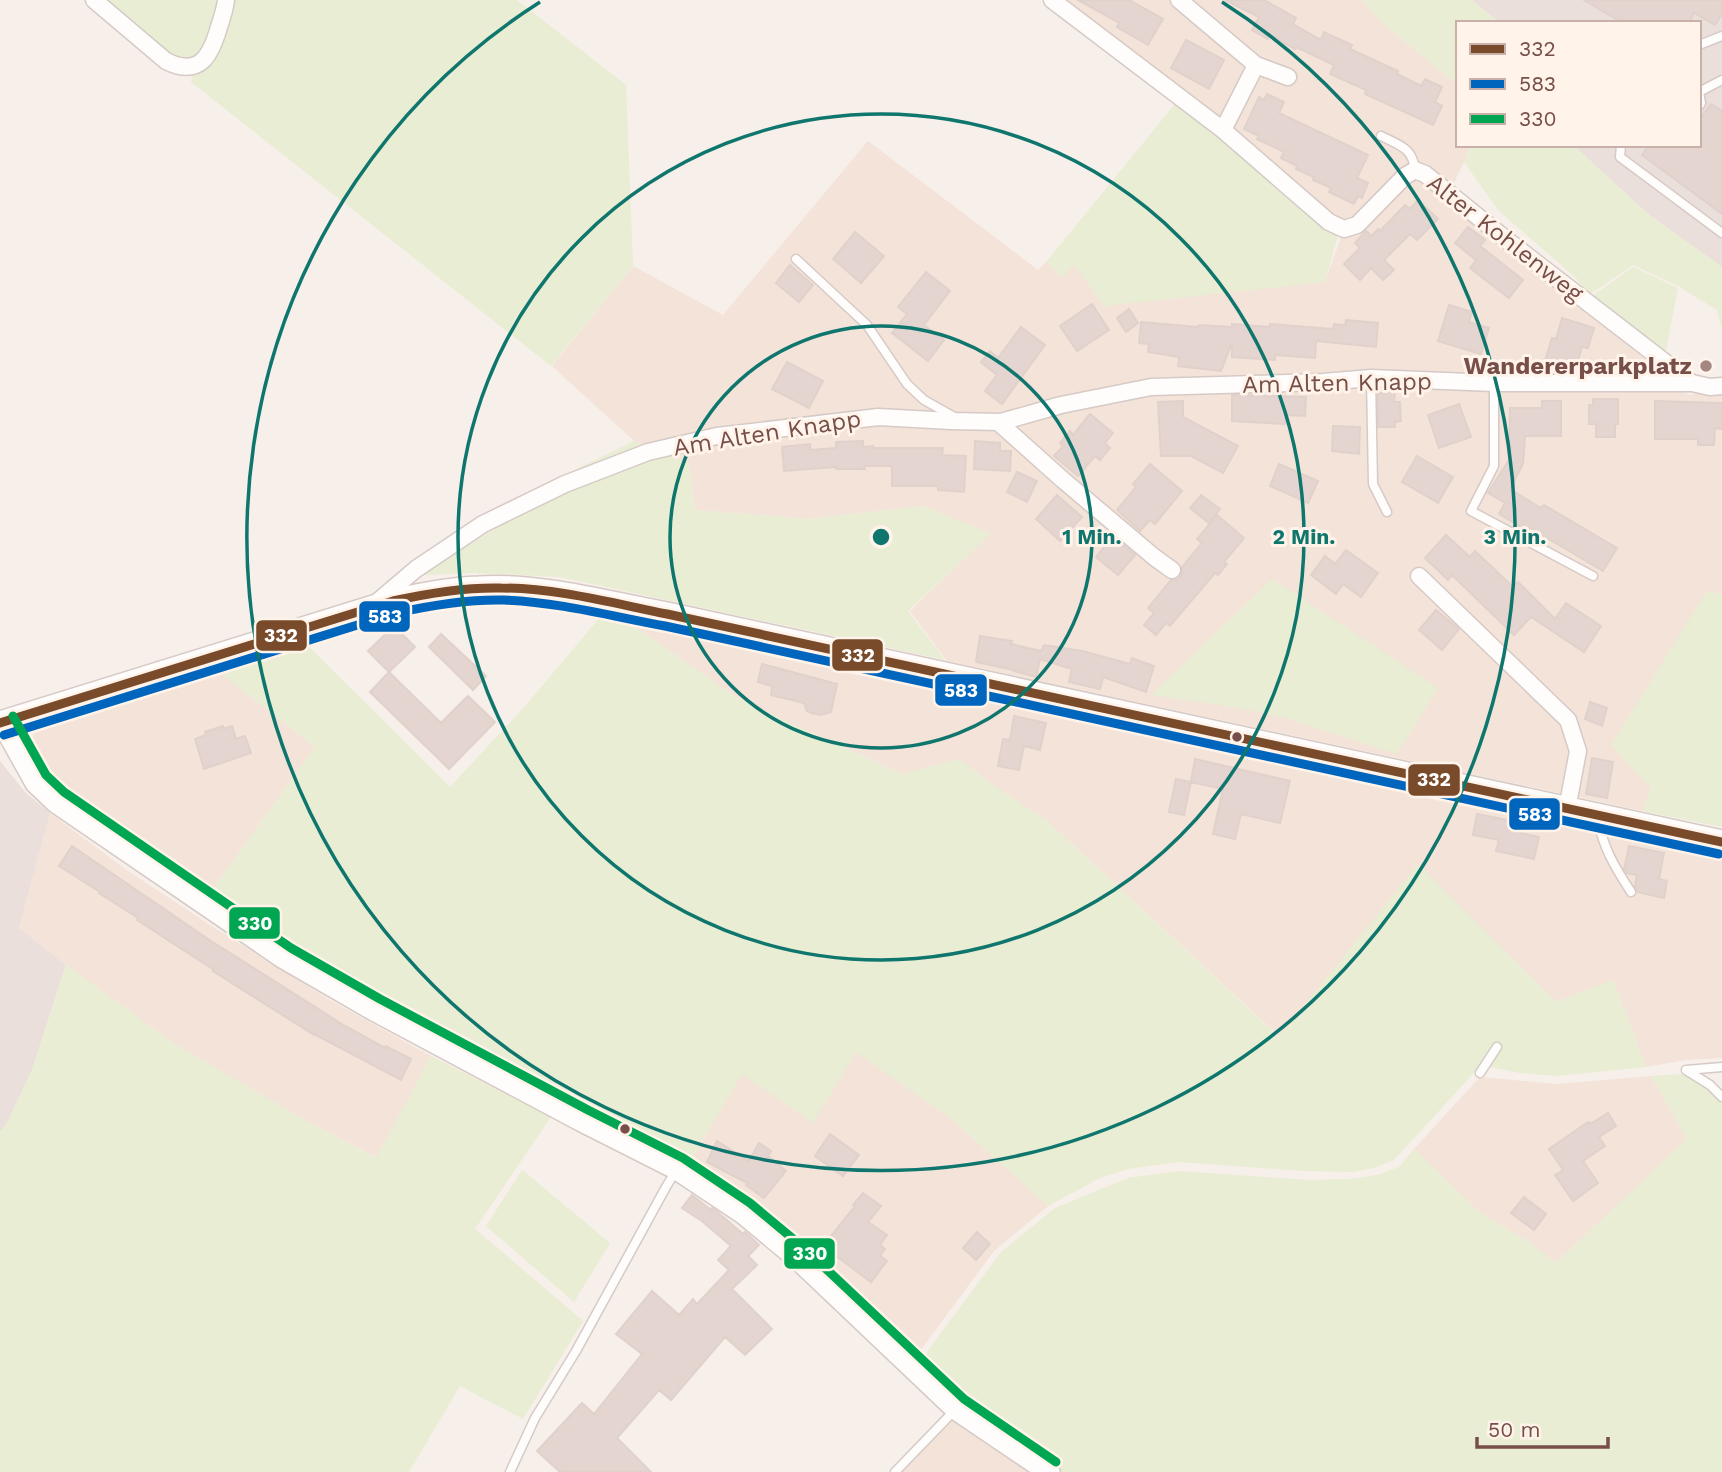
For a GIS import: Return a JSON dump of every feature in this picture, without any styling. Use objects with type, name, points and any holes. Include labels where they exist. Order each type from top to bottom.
[{"type":"main road","points":[[1,723],[368,608],[436,592],[481,587],[537,590],[679,617],[1722,842]]},
{"type":"street","points":[[94,0],[166,61],[184,67],[204,61],[213,47],[226,0]]},
{"type":"street","name":"Alter Kohlenweg","points":[[1052,0],[1223,130],[1329,222],[1344,229],[1357,225],[1405,176],[1415,170],[1425,174],[1692,383]]},
{"type":"street","points":[[1179,0],[1256,65],[1288,77]]},
{"type":"street","points":[[1223,130],[1256,65]]},
{"type":"street","name":"Am Alten Knapp","points":[[368,608],[416,569],[483,524],[565,484],[648,452],[717,436],[878,417],[999,422],[1061,405],[1151,387],[1371,378],[1494,383],[1692,383],[1710,387],[1722,386]]},
{"type":"street","points":[[999,422],[1172,570]]},
{"type":"street","points":[[1419,576],[1568,720],[1578,751],[1567,809]]},
{"type":"street","points":[[1,723],[41,790],[284,958],[398,1024],[677,1169],[733,1206],[774,1238],[956,1409],[1049,1472]]},
{"type":"lane","points":[[1701,44],[1722,36]]},
{"type":"lane","points":[[1701,91],[1722,80]]},
{"type":"lane","points":[[1381,136],[1412,155],[1415,170]]},
{"type":"lane","points":[[1621,147],[1620,157],[1722,233]]},
{"type":"lane","points":[[796,259],[867,325],[907,384],[924,400],[963,422]]},
{"type":"lane","points":[[1371,378],[1373,484],[1387,512]]},
{"type":"lane","points":[[1494,383],[1494,466],[1471,511],[1593,576]]},
{"type":"lane","points":[[1597,816],[1603,842],[1631,892]]},
{"type":"lane","points":[[1480,1073],[1497,1047]]},
{"type":"lane","points":[[1722,1067],[1686,1070],[1710,1085],[1722,1097]]},
{"type":"lane","points":[[510,1472],[535,1418],[576,1351],[677,1169]]},
{"type":"lane","points":[[895,1472],[956,1409]]},
{"type":"shaded area","points":[[1055,0],[1362,0],[1379,20],[1456,83],[1456,147],[1469,147],[1446,199],[1689,395],[1722,386],[1722,595],[1707,591],[1643,811],[947,661],[910,611],[990,534],[924,506],[808,519],[695,510],[689,464],[634,441],[552,366],[633,266],[723,315],[868,141],[1038,270],[1047,261],[1061,277],[1074,265],[1325,282],[1344,229]]},
{"type":"shaded area","points":[[1472,0],[1722,0],[1722,267],[1648,214],[1575,147],[1701,147],[1701,21],[1498,21]]},
{"type":"shaded area","points":[[629,623],[1091,716],[1722,853],[1722,1058],[1685,1060],[1646,1067],[1613,981],[1556,1002],[1418,865],[1280,1037],[1045,819],[959,759],[903,774],[736,697]]},
{"type":"shaded area","points":[[214,668],[315,747],[208,896],[53,789],[29,755],[35,729],[50,718]]},
{"type":"shaded area","points":[[0,761],[25,792],[50,813],[19,928],[66,965],[32,1070],[6,1125],[0,1132]]},
{"type":"shaded area","points":[[50,813],[128,871],[210,925],[328,999],[431,1056],[377,1158],[301,1118],[176,1045],[19,928]]},
{"type":"shaded area","points":[[856,1051],[954,1121],[1048,1206],[994,1251],[914,1359],[687,1167],[742,1073]]},
{"type":"shaded area","points":[[1651,1076],[1687,1139],[1556,1263],[1527,1241],[1479,1212],[1414,1149],[1480,1077],[1557,1084]]},
{"type":"shaded area","points":[[947,1410],[1037,1472],[888,1472]]},
{"type":"green space","points":[[97,0],[517,0],[626,85],[633,266],[551,366],[191,82],[195,64],[171,63]]},
{"type":"green space","points":[[1362,0],[1472,0],[1498,21],[1456,21],[1456,83],[1379,20]]},
{"type":"green space","points":[[1179,99],[1339,232],[1325,282],[1104,306],[1075,265],[1061,277],[1047,261]]},
{"type":"green space","points":[[1469,147],[1575,147],[1648,214],[1722,267],[1722,330],[1717,310],[1678,286],[1633,265],[1589,295],[1577,279],[1498,210],[1464,162]]},
{"type":"green space","points":[[1633,267],[1678,288],[1666,350],[1659,350],[1591,297]]},
{"type":"green space","points":[[634,441],[689,464],[695,510],[808,519],[924,506],[991,534],[908,611],[945,660],[560,577],[474,573],[423,575],[507,520],[552,481]]},
{"type":"green space","points":[[1272,579],[1438,688],[1397,754],[1283,717],[1151,695]]},
{"type":"green space","points":[[1707,591],[1722,595],[1722,827],[1643,811],[1651,788],[1611,745]]},
{"type":"green space","points":[[601,616],[629,623],[736,697],[902,774],[959,759],[1045,819],[1279,1037],[1418,864],[1556,1002],[1613,980],[1646,1067],[1556,1076],[1520,1073],[1481,1065],[1394,1160],[1374,1168],[1353,1172],[1305,1171],[1179,1162],[1128,1169],[1100,1178],[1048,1206],[954,1121],[856,1052],[813,1123],[742,1074],[687,1166],[394,1010],[285,948],[208,896],[315,747],[214,668],[303,641],[450,787],[527,704]]},
{"type":"green space","points":[[66,965],[176,1045],[376,1158],[431,1056],[551,1117],[475,1229],[583,1321],[523,1419],[460,1386],[409,1472],[0,1472],[0,1132],[6,1125],[32,1070]]},
{"type":"green space","points":[[1684,1074],[1722,1103],[1722,1472],[1061,1472],[982,1416],[923,1369],[922,1361],[929,1349],[1001,1252],[1055,1208],[1128,1178],[1179,1171],[1308,1180],[1351,1179],[1378,1175],[1399,1167],[1414,1149],[1479,1212],[1527,1241],[1556,1263],[1687,1139],[1651,1076]]},
{"type":"green space","points":[[522,1170],[610,1243],[574,1302],[486,1226]]},
{"type":"building","points":[[1078,0],[1129,0],[1163,19],[1148,45],[1117,27],[1119,23]]},
{"type":"building","points":[[1225,0],[1264,0],[1296,18],[1293,24],[1321,40],[1324,32],[1352,45],[1350,49],[1398,71],[1397,74],[1421,86],[1425,79],[1442,87],[1435,102],[1442,106],[1433,125],[1365,94],[1366,90],[1330,74],[1334,65],[1270,35],[1268,39],[1252,30],[1259,17]]},
{"type":"building","points":[[1584,0],[1722,0],[1722,14],[1715,25],[1694,13],[1690,21],[1620,21]]},
{"type":"building","points":[[1186,40],[1224,60],[1209,89],[1171,68]]},
{"type":"building","points":[[1267,94],[1284,102],[1279,113],[1368,155],[1357,178],[1368,183],[1362,198],[1358,196],[1354,204],[1329,192],[1331,188],[1313,180],[1314,177],[1281,158],[1284,152],[1257,139],[1259,136],[1244,129],[1259,97],[1264,100]]},
{"type":"building","points":[[1711,104],[1722,111],[1722,214],[1642,155],[1648,147],[1701,147],[1701,117]]},
{"type":"building","points":[[1418,200],[1438,219],[1417,240],[1410,234],[1384,260],[1394,270],[1383,280],[1371,268],[1360,280],[1344,264],[1360,248],[1355,243],[1366,231],[1372,236],[1378,229],[1380,231],[1405,205],[1410,209]]},
{"type":"building","points":[[1468,227],[1485,240],[1480,246],[1523,280],[1509,298],[1470,268],[1476,260],[1455,243]]},
{"type":"building","points":[[855,232],[884,256],[861,283],[833,259]]},
{"type":"building","points":[[790,265],[813,285],[799,302],[776,283]]},
{"type":"building","points":[[926,272],[950,291],[924,325],[944,340],[928,361],[892,333],[907,314],[898,307]]},
{"type":"building","points":[[1092,304],[1109,330],[1077,351],[1060,326]]},
{"type":"building","points":[[1449,305],[1472,312],[1469,322],[1489,328],[1481,354],[1438,341]]},
{"type":"building","points":[[1129,309],[1138,323],[1126,332],[1117,318]]},
{"type":"building","points":[[1562,318],[1594,328],[1588,348],[1582,347],[1577,364],[1568,361],[1566,370],[1544,364]]},
{"type":"building","points":[[1346,320],[1378,323],[1376,347],[1316,341],[1315,358],[1275,355],[1275,360],[1232,357],[1232,343],[1221,371],[1178,366],[1179,357],[1148,352],[1149,344],[1139,343],[1141,322],[1198,327],[1232,327],[1232,324],[1270,327],[1270,324],[1333,329],[1334,324],[1345,325]]},
{"type":"building","points":[[1021,327],[1045,345],[1002,404],[985,391],[997,375],[981,362],[990,351],[998,358]]},
{"type":"building","points":[[787,362],[823,381],[809,408],[772,389]]},
{"type":"building","points":[[1395,392],[1394,402],[1400,402],[1401,421],[1395,422],[1395,427],[1378,427],[1378,393]]},
{"type":"building","points":[[1232,395],[1306,397],[1305,416],[1285,415],[1285,424],[1232,421]]},
{"type":"building","points":[[1593,399],[1618,399],[1615,437],[1596,437],[1596,424],[1589,424],[1589,405],[1593,405]]},
{"type":"building","points":[[1183,401],[1183,417],[1238,446],[1223,473],[1191,456],[1161,456],[1158,402]]},
{"type":"building","points":[[1542,401],[1561,401],[1561,436],[1525,436],[1523,464],[1510,489],[1541,508],[1544,505],[1617,548],[1603,571],[1530,528],[1528,531],[1499,514],[1505,503],[1488,493],[1509,460],[1510,408],[1542,408]]},
{"type":"building","points":[[1655,401],[1722,403],[1722,429],[1715,428],[1714,445],[1698,445],[1698,439],[1655,439]]},
{"type":"building","points":[[1459,404],[1471,437],[1439,448],[1428,415]]},
{"type":"building","points":[[1090,414],[1113,433],[1105,443],[1110,448],[1100,460],[1095,456],[1078,476],[1054,456],[1063,446],[1060,443],[1070,431],[1073,435]]},
{"type":"building","points":[[1333,426],[1360,427],[1359,454],[1332,451]]},
{"type":"building","points":[[863,441],[863,447],[943,448],[942,455],[966,456],[964,492],[938,490],[938,486],[892,486],[892,466],[784,471],[782,447],[810,444],[810,450],[836,448],[836,442]]},
{"type":"building","points":[[975,441],[1000,443],[1000,451],[1011,451],[1010,471],[974,469]]},
{"type":"building","points":[[1417,456],[1453,477],[1438,503],[1402,482]]},
{"type":"building","points":[[1150,464],[1182,491],[1155,524],[1150,520],[1140,531],[1117,510],[1136,487],[1133,484]]},
{"type":"building","points":[[1279,464],[1318,481],[1308,503],[1270,486]]},
{"type":"building","points":[[1017,472],[1037,481],[1027,502],[1007,492]]},
{"type":"building","points":[[1057,495],[1082,517],[1060,541],[1036,519]]},
{"type":"building","points":[[1201,495],[1220,509],[1209,523],[1190,508]]},
{"type":"building","points":[[1217,515],[1244,538],[1224,562],[1227,564],[1218,575],[1215,573],[1170,626],[1166,623],[1156,635],[1144,625],[1154,613],[1148,608],[1171,580],[1180,577],[1182,567],[1202,543],[1197,539]]},
{"type":"building","points":[[1446,535],[1470,557],[1475,551],[1513,587],[1518,582],[1555,619],[1566,603],[1601,626],[1584,652],[1531,617],[1514,635],[1452,575],[1448,580],[1425,558]]},
{"type":"building","points":[[1113,536],[1135,555],[1118,575],[1096,557]]},
{"type":"building","points":[[1346,550],[1378,573],[1361,597],[1343,584],[1336,594],[1311,575],[1325,556],[1335,564]]},
{"type":"building","points":[[1436,610],[1459,629],[1442,650],[1419,630]]},
{"type":"building","points":[[394,626],[415,647],[389,672],[368,651]]},
{"type":"building","points":[[441,634],[486,676],[473,690],[429,647]]},
{"type":"building","points":[[980,636],[1012,641],[1011,644],[1041,651],[1044,645],[1082,651],[1130,664],[1132,658],[1154,666],[1146,692],[1103,677],[1100,689],[1069,682],[1072,669],[1040,659],[1036,677],[976,662]]},
{"type":"building","points":[[762,664],[837,684],[831,712],[821,715],[811,713],[807,711],[804,703],[771,695],[772,686],[758,682]]},
{"type":"building","points":[[389,672],[441,723],[468,696],[495,722],[449,769],[370,692]]},
{"type":"building","points":[[1590,702],[1607,708],[1602,726],[1585,719]]},
{"type":"building","points":[[1014,716],[1046,723],[1040,750],[1024,746],[1019,770],[998,766],[1003,739],[1010,740]]},
{"type":"building","points":[[223,726],[224,729],[232,726],[236,739],[245,736],[251,753],[204,769],[195,739],[206,735],[205,732]]},
{"type":"building","points":[[1592,758],[1613,762],[1607,798],[1586,794]]},
{"type":"building","points":[[1195,759],[1290,781],[1280,823],[1241,814],[1235,839],[1213,834],[1223,789],[1191,782]]},
{"type":"building","points":[[1176,779],[1191,782],[1184,815],[1169,812]]},
{"type":"building","points":[[1477,814],[1523,823],[1521,833],[1539,837],[1534,859],[1496,851],[1499,840],[1473,835]]},
{"type":"building","points":[[72,846],[211,941],[345,1026],[411,1059],[401,1080],[314,1035],[213,971],[59,866]]},
{"type":"building","points":[[1629,846],[1664,853],[1659,879],[1667,881],[1664,898],[1637,892],[1637,875],[1627,873],[1624,869]]},
{"type":"building","points":[[1608,1113],[1616,1126],[1599,1137],[1605,1146],[1583,1161],[1598,1183],[1573,1201],[1555,1175],[1563,1170],[1549,1149],[1588,1122],[1590,1124]]},
{"type":"building","points":[[830,1134],[859,1155],[843,1176],[815,1156]]},
{"type":"building","points":[[717,1141],[749,1161],[759,1143],[771,1151],[768,1156],[786,1171],[764,1198],[746,1185],[747,1183],[707,1162]]},
{"type":"building","points":[[863,1193],[881,1206],[868,1222],[887,1235],[880,1245],[885,1249],[880,1256],[887,1261],[871,1282],[823,1246]]},
{"type":"building","points":[[692,1195],[759,1245],[748,1256],[757,1265],[732,1289],[772,1329],[745,1355],[725,1337],[671,1400],[659,1390],[617,1438],[651,1472],[560,1472],[537,1451],[582,1403],[594,1414],[642,1354],[616,1334],[652,1291],[679,1315],[693,1299],[697,1304],[729,1270],[718,1260],[731,1246],[682,1208]]},
{"type":"building","points":[[1524,1197],[1546,1214],[1534,1230],[1511,1213]]},
{"type":"building","points":[[977,1232],[990,1244],[976,1260],[963,1248]]},
{"type":"transit line","name":"332","points":[[0,723],[393,601],[460,590],[522,589],[584,597],[667,614],[1722,842]]},
{"type":"transit line","name":"583","points":[[4,735],[396,613],[463,602],[524,601],[665,626],[1719,854]]},
{"type":"transit line","name":"330","points":[[13,716],[46,775],[64,792],[291,948],[380,999],[683,1158],[750,1203],[804,1248],[964,1399],[1056,1462]]},
{"type":"place","name":"Wandererparkplatz","points":[[1706,366]]}]
